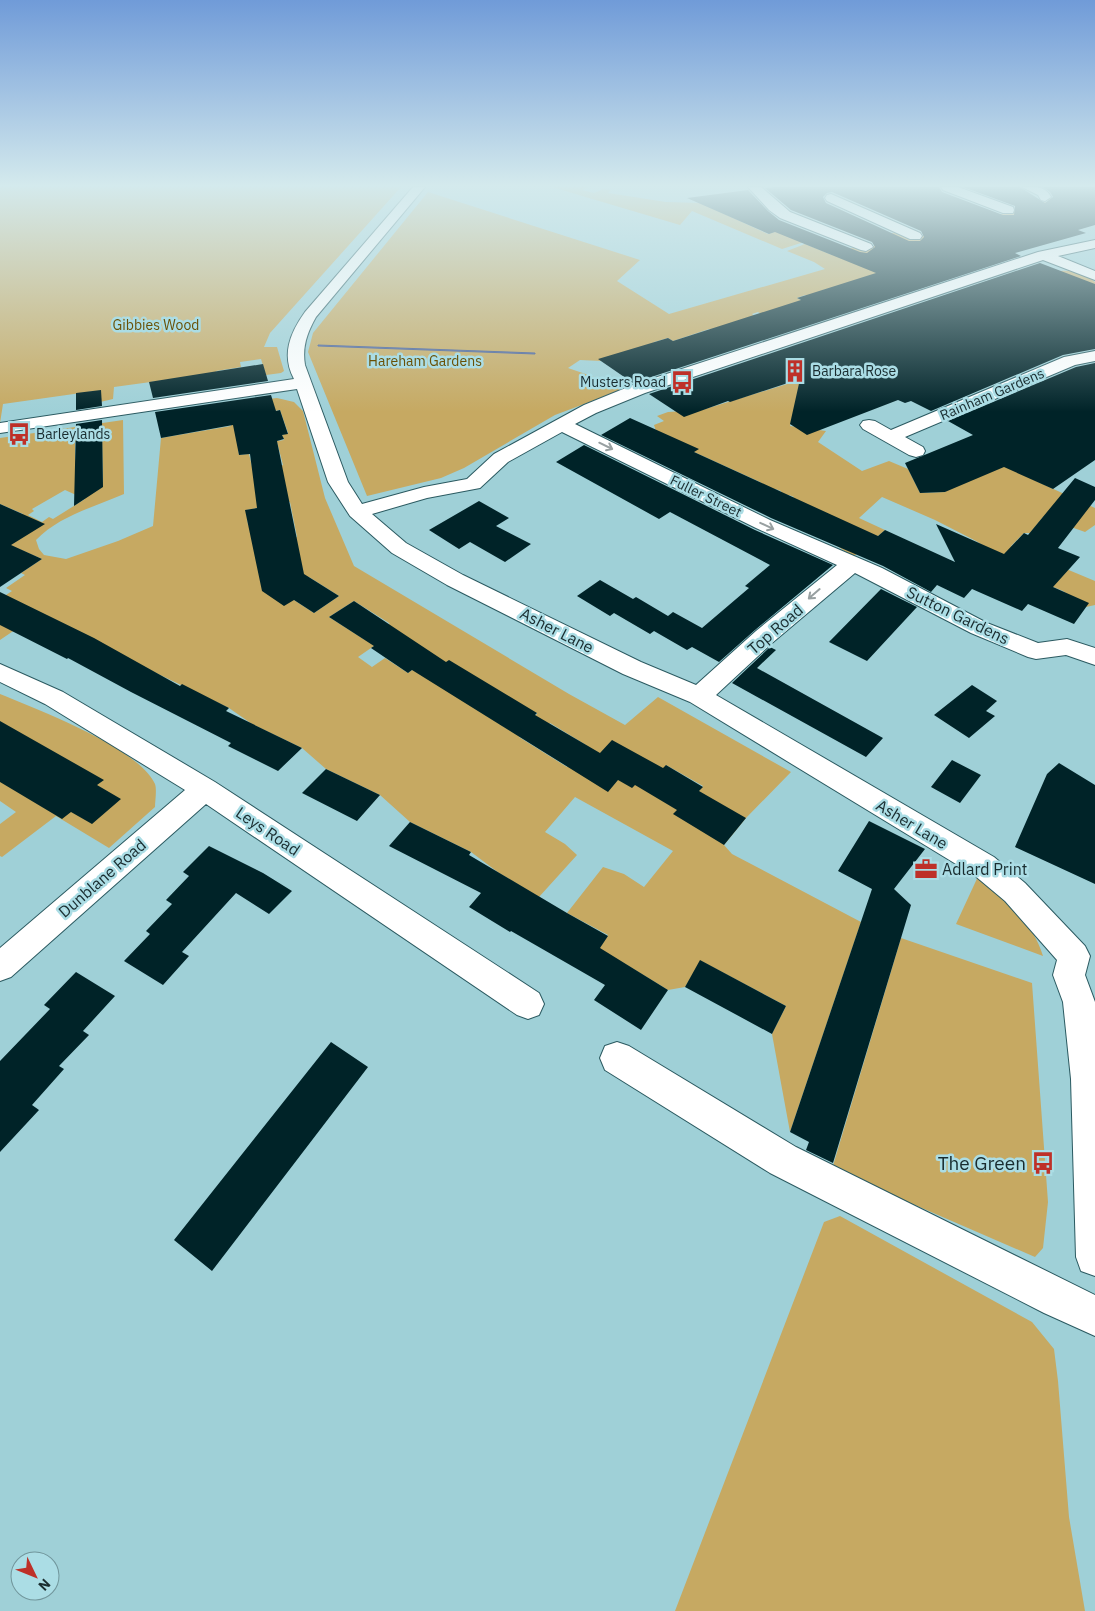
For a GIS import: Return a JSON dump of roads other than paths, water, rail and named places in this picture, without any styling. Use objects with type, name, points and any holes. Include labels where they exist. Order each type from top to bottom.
[{"type":"street","name":"Asher Lane","points":[[355,262],[298,332],[295,350],[297,371],[304,383],[338,482],[358,512],[399,548],[456,580],[632,668],[699,696],[984,866],[1084,952]]},
{"type":"street","points":[[358,512],[424,493],[473,484],[501,458],[590,409],[639,389],[1019,262]]},
{"type":"street","points":[[1062,262],[1095,276]]},
{"type":"street","name":"Rainham Gardens","points":[[890,437],[1070,362],[1095,356]]},
{"type":"street","points":[[0,428],[304,383]]},
{"type":"street","name":"Fuller Street","points":[[562,425],[763,524],[852,564]]},
{"type":"street","points":[[869,425],[916,451]]},
{"type":"street","name":"Sutton Gardens","points":[[852,564],[874,573],[979,628],[1036,651],[1067,647],[1095,657]]},
{"type":"street","name":"Top Road","points":[[699,696],[764,637],[852,564]]},
{"type":"street","name":"Leys Road","points":[[0,672],[54,698],[205,789],[528,1004]]},
{"type":"street","name":"Dunblane Road","points":[[0,967],[205,789]]},
{"type":"street","points":[[1084,952],[1069,975],[1087,1004],[1095,1257]]},
{"type":"street","points":[[617,1058],[783,1160],[1095,1316]]},
{"type":"water","points":[[318,346],[535,353],[535,354]]},
{"type":"place","name":"Barbara Rose","points":[[795,371]]},
{"type":"place","name":"Musters Road","points":[[682,382]]},
{"type":"place","name":"Barleylands","points":[[19,434]]},
{"type":"place","name":"Adlard Print","points":[[926,869]]},
{"type":"place","name":"The Green","points":[[1043,1163]]},
{"type":"park label","name":"Gibbies Wood","points":[[156,325]]},
{"type":"park label","name":"Hareham Gardens","points":[[425,361]]}]
